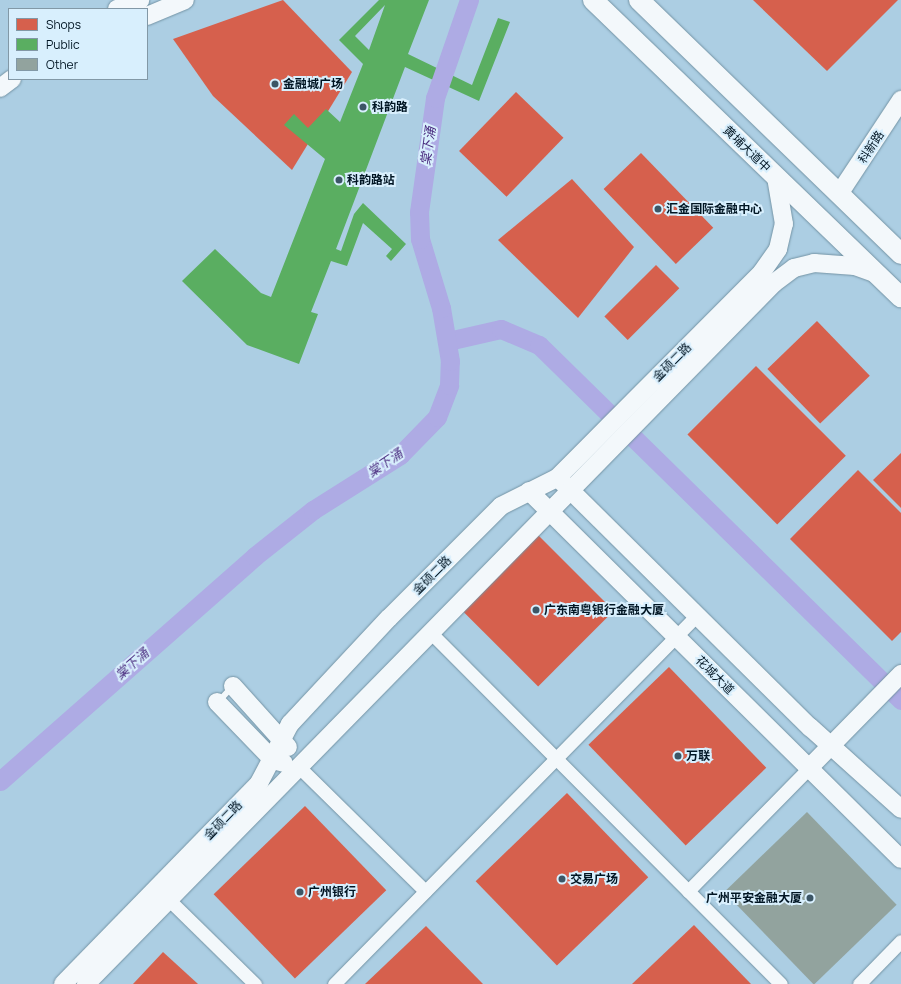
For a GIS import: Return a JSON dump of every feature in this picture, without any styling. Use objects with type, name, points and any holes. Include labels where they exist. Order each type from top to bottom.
[{"type":"main road","name":"黄埔大道中","points":[[593,0],[901,297]]},
{"type":"main road","points":[[639,0],[901,254]]},
{"type":"main road","points":[[644,50],[653,51],[662,46],[666,27]]},
{"type":"main road","points":[[718,122],[722,103],[740,99]]},
{"type":"street","points":[[120,8],[140,0]]},
{"type":"street","points":[[148,16],[185,0]]},
{"type":"street","points":[[0,88],[11,80]]},
{"type":"street","name":"科新路","points":[[839,194],[901,100]]},
{"type":"street","name":"金硕二路","points":[[63,984],[163,894],[299,767],[432,634],[570,490],[614,433],[771,260],[784,224],[776,177]]},
{"type":"street","name":"金硕二路","points":[[631,415],[788,272],[802,265],[830,263],[855,266],[878,275]]},
{"type":"street","name":"金硕二路","points":[[86,984],[259,783],[294,720],[389,618],[494,512],[528,490],[557,478],[614,433]]},
{"type":"street","points":[[557,478],[830,746],[901,809]]},
{"type":"street","name":"花城大道","points":[[528,490],[901,859]]},
{"type":"street","points":[[334,984],[697,615]]},
{"type":"street","points":[[432,634],[781,984]]},
{"type":"street","points":[[688,891],[899,676]]},
{"type":"street","points":[[233,686],[283,738],[299,767],[425,891]]},
{"type":"street","points":[[217,702],[273,760],[299,767]]},
{"type":"street","points":[[163,894],[255,984]]},
{"type":"street","points":[[859,984],[901,941]]},
{"type":"lane","points":[[217,702],[233,686]]},
{"type":"building: Shops","name":"金融城广场","points":[[283,0],[352,72],[292,170],[213,96],[173,39]]},
{"type":"building: Shops","points":[[753,0],[898,0],[827,71]]},
{"type":"building: Shops","points":[[516,92],[563,138],[507,197],[459,151]]},
{"type":"building: Shops","name":"汇金国际金融中心","points":[[641,153],[713,228],[676,264],[604,189]]},
{"type":"building: Shops","points":[[572,179],[634,247],[578,318],[498,240]]},
{"type":"building: Shops","points":[[656,265],[679,288],[628,340],[604,317]]},
{"type":"building: Shops","points":[[817,321],[870,376],[820,424],[767,369]]},
{"type":"building: Shops","points":[[756,366],[846,456],[777,524],[687,435]]},
{"type":"building: Shops","points":[[901,453],[901,508],[873,480]]},
{"type":"building: Shops","points":[[858,470],[901,513],[901,632],[892,641],[790,539]]},
{"type":"building: Shops","name":"广东南粤银行金融大厦","points":[[536,533],[614,611],[538,686],[460,609]]},
{"type":"building: Shops","name":"万联","points":[[669,667],[766,768],[686,846],[588,745]]},
{"type":"building: Shops","name":"交易广场","points":[[567,793],[648,877],[557,965],[476,881]]},
{"type":"building: Shops","name":"广州银行","points":[[305,806],[386,890],[295,978],[214,894]]},
{"type":"building: Shops","points":[[694,925],[751,984],[632,984]]},
{"type":"building: Shops","points":[[426,926],[483,984],[365,984]]},
{"type":"building: Shops","points":[[163,952],[198,984],[133,984]]},
{"type":"building: Public","name":"科韵路站","points":[[379,0],[429,0],[408,54],[472,85],[498,18],[510,22],[479,101],[405,67],[336,249],[341,251],[354,214],[363,203],[406,244],[391,261],[386,256],[392,249],[363,223],[347,266],[331,261],[311,312],[318,314],[299,364],[247,345],[182,281],[215,249],[261,293],[271,297],[325,159],[284,125],[294,114],[308,128],[326,109],[340,122],[363,64],[339,40]],"holes":[[[385,5],[369,50],[355,36]]]},
{"type":"building: Other","name":"广州平安金融大厦","points":[[807,812],[897,905],[813,984],[724,892]]},
{"type":"waterway","name":"棠下涌","points":[[0,781],[255,556],[313,510],[400,455],[437,417],[449,385],[450,361],[441,308],[420,239],[419,212],[435,98],[469,0]]},
{"type":"waterway","points":[[448,341],[501,329],[539,345],[901,700]]},
{"type":"place","name":"金融城广场","points":[[275,84]]},
{"type":"place","name":"科韵路","points":[[363,107]]},
{"type":"place","name":"科韵路站","points":[[339,180]]},
{"type":"place","name":"汇金国际金融中心","points":[[658,209]]},
{"type":"place","name":"广东南粤银行金融大厦","points":[[536,610]]},
{"type":"place","name":"万联","points":[[678,756]]},
{"type":"place","name":"交易广场","points":[[562,879]]},
{"type":"place","name":"广州银行","points":[[300,892]]},
{"type":"place","name":"广州平安金融大厦","points":[[810,898]]}]
